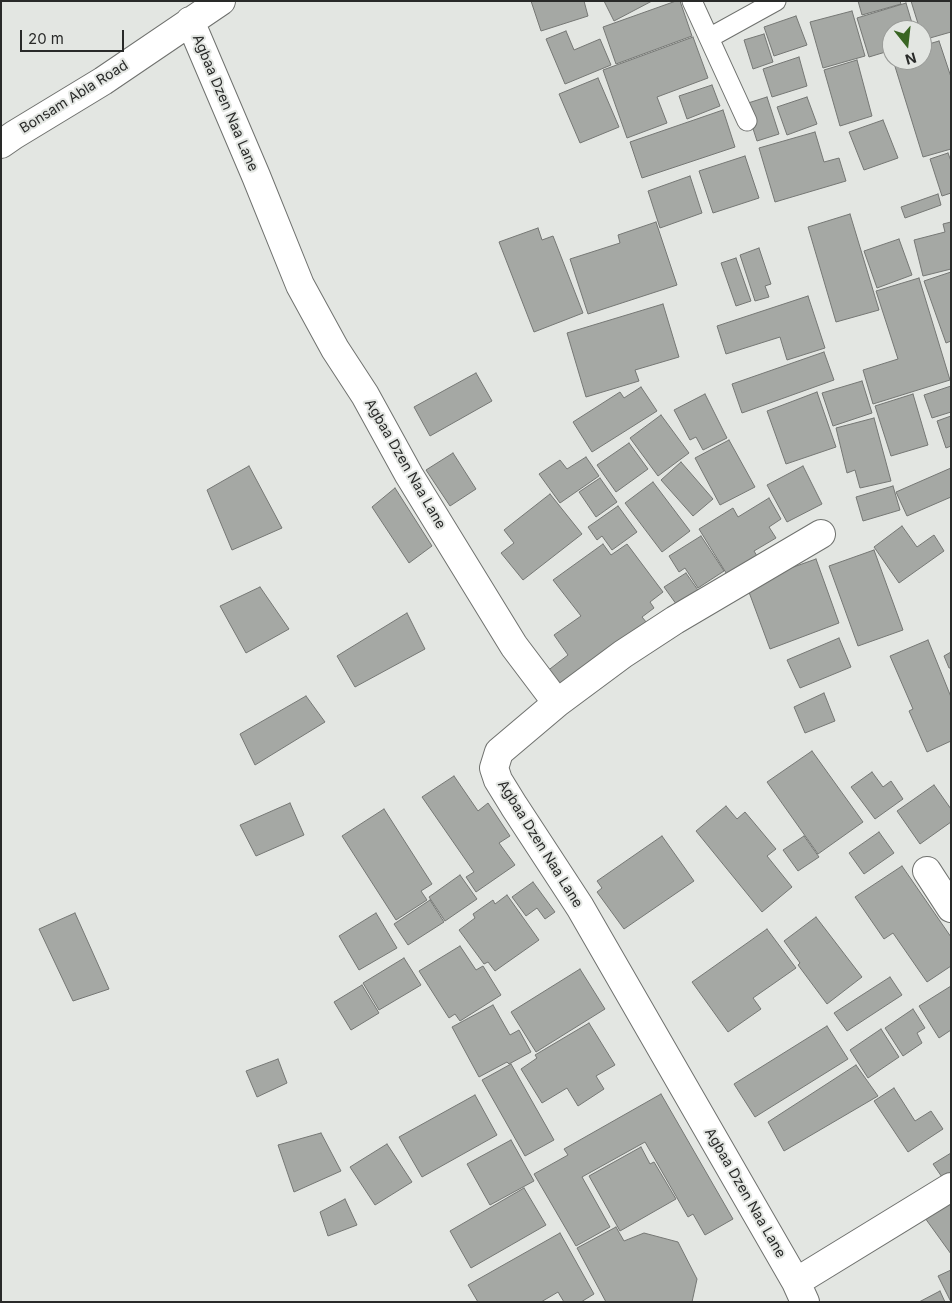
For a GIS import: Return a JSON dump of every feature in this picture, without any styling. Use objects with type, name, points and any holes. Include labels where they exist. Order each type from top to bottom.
[{"type":"street","name":"Bonsam Abla Road","points":[[1,144],[102,81],[221,1]]},
{"type":"street","name":"Agbaa Dzen Naa Lane","points":[[190,21],[304,293],[335,349],[365,395],[409,475],[514,646],[557,703],[499,752],[494,768],[498,780],[580,908],[801,1292],[951,1187]]},
{"type":"street","points":[[557,703],[623,654],[675,620],[821,534]]},
{"type":"street","points":[[927,871],[951,908]]},
{"type":"lane","points":[[692,1],[747,121]]},
{"type":"lane","points":[[709,38],[776,1]]},
{"type":"building","points":[[531,1],[584,1],[588,16],[541,31]]},
{"type":"building","points":[[604,1],[652,1],[614,21]]},
{"type":"building","points":[[680,1],[692,36],[616,64],[603,27]]},
{"type":"building","points":[[858,1],[900,1],[901,4],[862,15]]},
{"type":"building","points":[[911,1],[951,1],[951,32],[932,37],[932,20],[917,20]]},
{"type":"building","points":[[906,3],[911,20],[882,20],[882,53],[869,57],[857,18]]},
{"type":"building","points":[[852,11],[865,56],[823,68],[810,22]]},
{"type":"building","points":[[796,16],[807,45],[774,56],[764,27]]},
{"type":"building","points":[[566,31],[574,50],[600,39],[611,65],[565,84],[546,39]]},
{"type":"building","points":[[764,34],[773,62],[753,69],[744,40]]},
{"type":"building","points":[[693,37],[708,78],[657,97],[667,123],[627,138],[603,70]]},
{"type":"building","points":[[939,41],[951,77],[951,149],[923,157],[896,70],[932,70],[932,43]]},
{"type":"building","points":[[799,57],[807,86],[772,97],[763,69]]},
{"type":"building","points":[[857,60],[872,116],[840,126],[824,70]]},
{"type":"building","points":[[598,78],[619,127],[580,143],[559,94]]},
{"type":"building","points":[[712,85],[720,106],[687,119],[679,96]]},
{"type":"building","points":[[767,97],[779,134],[757,141],[745,104]]},
{"type":"building","points":[[807,97],[817,124],[787,135],[777,107]]},
{"type":"building","points":[[723,110],[735,147],[642,178],[630,142]]},
{"type":"building","points":[[883,120],[898,158],[864,170],[849,132]]},
{"type":"building","points":[[815,132],[824,162],[839,158],[846,181],[775,202],[759,148]]},
{"type":"building","points":[[948,153],[951,161],[951,193],[942,196],[930,159]]},
{"type":"building","points":[[745,156],[759,198],[713,213],[699,171]]},
{"type":"building","points":[[690,176],[702,213],[660,228],[648,191]]},
{"type":"building","points":[[938,194],[941,205],[905,218],[901,207]]},
{"type":"building","points":[[850,214],[879,310],[836,322],[808,227]]},
{"type":"building","points":[[656,222],[677,285],[588,314],[570,259],[620,243],[618,235]]},
{"type":"building","points":[[951,222],[951,269],[923,276],[914,240],[945,232],[943,224]]},
{"type":"building","points":[[538,228],[542,240],[553,236],[583,313],[534,332],[499,242]]},
{"type":"building","points":[[899,239],[912,275],[877,288],[864,251]]},
{"type":"building","points":[[759,248],[771,284],[765,286],[769,297],[755,301],[740,255]]},
{"type":"building","points":[[736,258],[751,301],[736,306],[721,263]]},
{"type":"building","points":[[951,272],[951,341],[946,343],[924,281]]},
{"type":"building","points":[[919,278],[950,380],[873,404],[863,370],[898,359],[876,291]]},
{"type":"building","points":[[808,296],[825,348],[787,360],[780,337],[726,354],[717,326]]},
{"type":"building","points":[[663,304],[679,357],[635,370],[639,381],[586,397],[567,333]]},
{"type":"building","points":[[824,352],[834,380],[742,413],[732,384]]},
{"type":"building","points":[[476,373],[492,401],[430,436],[414,407]]},
{"type":"building","points":[[862,381],[872,413],[833,426],[822,393]]},
{"type":"building","points":[[951,386],[951,412],[932,418],[924,395]]},
{"type":"building","points":[[641,387],[657,411],[592,452],[573,422],[620,392],[624,398]]},
{"type":"building","points":[[817,392],[836,447],[786,464],[767,411]]},
{"type":"building","points":[[705,394],[727,438],[703,450],[696,437],[690,440],[674,410]]},
{"type":"building","points":[[913,394],[928,445],[891,456],[875,406]]},
{"type":"building","points":[[661,415],[689,453],[658,476],[630,438]]},
{"type":"building","points":[[951,416],[951,446],[946,448],[937,421]]},
{"type":"building","points":[[874,418],[891,481],[860,488],[855,470],[847,473],[836,428]]},
{"type":"building","points":[[729,440],[755,487],[720,505],[695,458]]},
{"type":"building","points":[[629,443],[648,469],[616,492],[597,465]]},
{"type":"building","points":[[453,453],[476,489],[450,506],[426,470]]},
{"type":"building","points":[[586,457],[599,476],[560,503],[539,474],[560,460],[567,469]]},
{"type":"building","points":[[681,462],[713,499],[693,516],[661,480]]},
{"type":"building","points":[[249,466],[282,528],[232,550],[207,490]]},
{"type":"building","points":[[803,466],[822,504],[787,522],[767,485]]},
{"type":"building","points":[[951,468],[951,497],[907,516],[896,492]]},
{"type":"building","points":[[600,478],[617,502],[596,517],[579,492]]},
{"type":"building","points":[[653,482],[690,531],[662,552],[625,503]]},
{"type":"building","points":[[893,486],[900,510],[863,521],[856,497]]},
{"type":"building","points":[[395,488],[432,546],[409,563],[372,507]]},
{"type":"building","points":[[550,494],[582,534],[523,580],[501,553],[514,543],[504,530]]},
{"type":"building","points":[[769,498],[781,519],[769,527],[776,538],[754,551],[761,563],[731,581],[699,529],[733,508],[738,517]]},
{"type":"building","points":[[618,506],[637,532],[612,550],[602,536],[597,540],[588,527]]},
{"type":"building","points":[[902,526],[917,547],[934,535],[944,551],[899,583],[874,547]]},
{"type":"building","points":[[701,536],[724,571],[698,588],[685,568],[679,572],[669,556]]},
{"type":"building","points":[[603,544],[611,555],[627,544],[663,592],[650,602],[654,608],[642,617],[651,628],[562,693],[546,672],[568,655],[554,635],[581,616],[553,580]]},
{"type":"building","points":[[874,550],[903,630],[858,646],[829,566]]},
{"type":"building","points":[[816,559],[839,623],[770,649],[746,584]]},
{"type":"building","points":[[686,573],[700,593],[679,608],[664,587]]},
{"type":"building","points":[[260,587],[289,629],[246,653],[220,606]]},
{"type":"building","points":[[407,613],[425,649],[355,687],[337,656]]},
{"type":"building","points":[[839,638],[851,667],[800,688],[787,660]]},
{"type":"building","points":[[928,640],[951,697],[951,741],[927,752],[909,711],[913,709],[890,656]]},
{"type":"building","points":[[951,652],[951,668],[949,668],[944,656]]},
{"type":"building","points":[[824,693],[835,721],[805,733],[794,707]]},
{"type":"building","points":[[306,696],[325,722],[255,765],[240,734]]},
{"type":"building","points":[[812,751],[863,822],[818,854],[767,782]]},
{"type":"building","points":[[872,772],[883,787],[891,781],[903,799],[875,819],[851,787]]},
{"type":"building","points":[[454,776],[478,811],[488,803],[510,836],[499,843],[515,865],[476,892],[466,877],[474,872],[422,797]]},
{"type":"building","points":[[934,785],[951,809],[951,822],[920,844],[897,811]]},
{"type":"building","points":[[290,803],[304,835],[256,856],[240,825]]},
{"type":"building","points":[[726,806],[737,819],[745,812],[776,849],[767,856],[792,887],[762,912],[696,831]]},
{"type":"building","points":[[384,809],[432,884],[421,891],[427,900],[396,920],[342,836]]},
{"type":"building","points":[[879,832],[894,853],[864,874],[849,853]]},
{"type":"building","points":[[662,836],[694,881],[624,929],[597,892],[602,888],[597,881]]},
{"type":"building","points":[[804,836],[819,857],[798,871],[783,850]]},
{"type":"building","points":[[902,866],[951,937],[951,966],[927,982],[893,933],[884,939],[855,897]]},
{"type":"building","points":[[460,875],[477,899],[445,921],[429,897]]},
{"type":"building","points":[[533,882],[555,912],[545,919],[537,908],[526,916],[512,897]]},
{"type":"building","points":[[507,895],[539,940],[495,971],[488,962],[484,964],[459,930],[475,918],[473,914],[493,900],[495,904]]},
{"type":"building","points":[[430,900],[444,922],[408,945],[394,924]]},
{"type":"building","points":[[75,913],[109,989],[73,1001],[39,929]]},
{"type":"building","points":[[376,913],[397,948],[359,970],[339,936]]},
{"type":"building","points":[[816,917],[862,977],[827,1004],[798,965],[800,963],[784,941]]},
{"type":"building","points":[[767,929],[796,968],[753,998],[761,1009],[728,1032],[692,982]]},
{"type":"building","points":[[460,946],[476,970],[483,966],[501,995],[460,1021],[455,1014],[449,1018],[419,971]]},
{"type":"building","points":[[404,958],[421,985],[379,1010],[363,983]]},
{"type":"building","points":[[580,969],[605,1009],[536,1052],[511,1012]]},
{"type":"building","points":[[890,977],[902,995],[847,1031],[834,1013]]},
{"type":"building","points":[[362,985],[379,1013],[351,1030],[334,1002]]},
{"type":"building","points":[[951,986],[951,1030],[939,1038],[919,1006]]},
{"type":"building","points":[[493,1005],[510,1035],[519,1030],[531,1052],[479,1077],[452,1027]]},
{"type":"building","points":[[913,1009],[925,1028],[917,1033],[922,1043],[903,1056],[885,1028]]},
{"type":"building","points":[[589,1023],[615,1065],[596,1076],[604,1089],[578,1106],[567,1088],[542,1103],[521,1069],[537,1058],[535,1055]]},
{"type":"building","points":[[827,1026],[848,1059],[755,1117],[734,1084]]},
{"type":"building","points":[[881,1029],[899,1057],[868,1078],[850,1050]]},
{"type":"building","points":[[278,1059],[287,1083],[257,1097],[246,1071]]},
{"type":"building","points":[[511,1064],[554,1140],[525,1156],[482,1080]]},
{"type":"building","points":[[856,1065],[878,1096],[784,1151],[768,1122]]},
{"type":"building","points":[[894,1088],[915,1121],[931,1111],[943,1129],[908,1152],[874,1101]]},
{"type":"building","points":[[661,1094],[733,1219],[705,1235],[693,1214],[688,1217],[645,1142],[582,1177],[610,1227],[576,1246],[534,1174],[568,1155],[564,1149]]},
{"type":"building","points":[[475,1095],[497,1135],[422,1177],[399,1137]]},
{"type":"building","points":[[321,1133],[341,1171],[294,1192],[278,1145]]},
{"type":"building","points":[[511,1140],[534,1181],[490,1205],[467,1164]]},
{"type":"building","points":[[387,1144],[412,1182],[375,1205],[350,1167]]},
{"type":"building","points":[[641,1147],[650,1164],[654,1162],[676,1199],[620,1231],[589,1176]]},
{"type":"building","points":[[951,1153],[951,1176],[944,1180],[933,1164]]},
{"type":"building","points":[[524,1188],[546,1225],[471,1268],[450,1231]]},
{"type":"building","points":[[345,1199],[357,1225],[328,1236],[320,1212]]},
{"type":"building","points":[[951,1200],[951,1254],[925,1218]]},
{"type":"building","points":[[616,1227],[624,1241],[644,1233],[678,1242],[697,1279],[692,1302],[606,1302],[577,1248]]},
{"type":"building","points":[[560,1233],[594,1294],[581,1302],[564,1302],[558,1292],[541,1302],[478,1302],[468,1285]]},
{"type":"building","points":[[951,1270],[951,1302],[938,1276]]},
{"type":"building","points":[[940,1291],[945,1302],[919,1302]]}]
